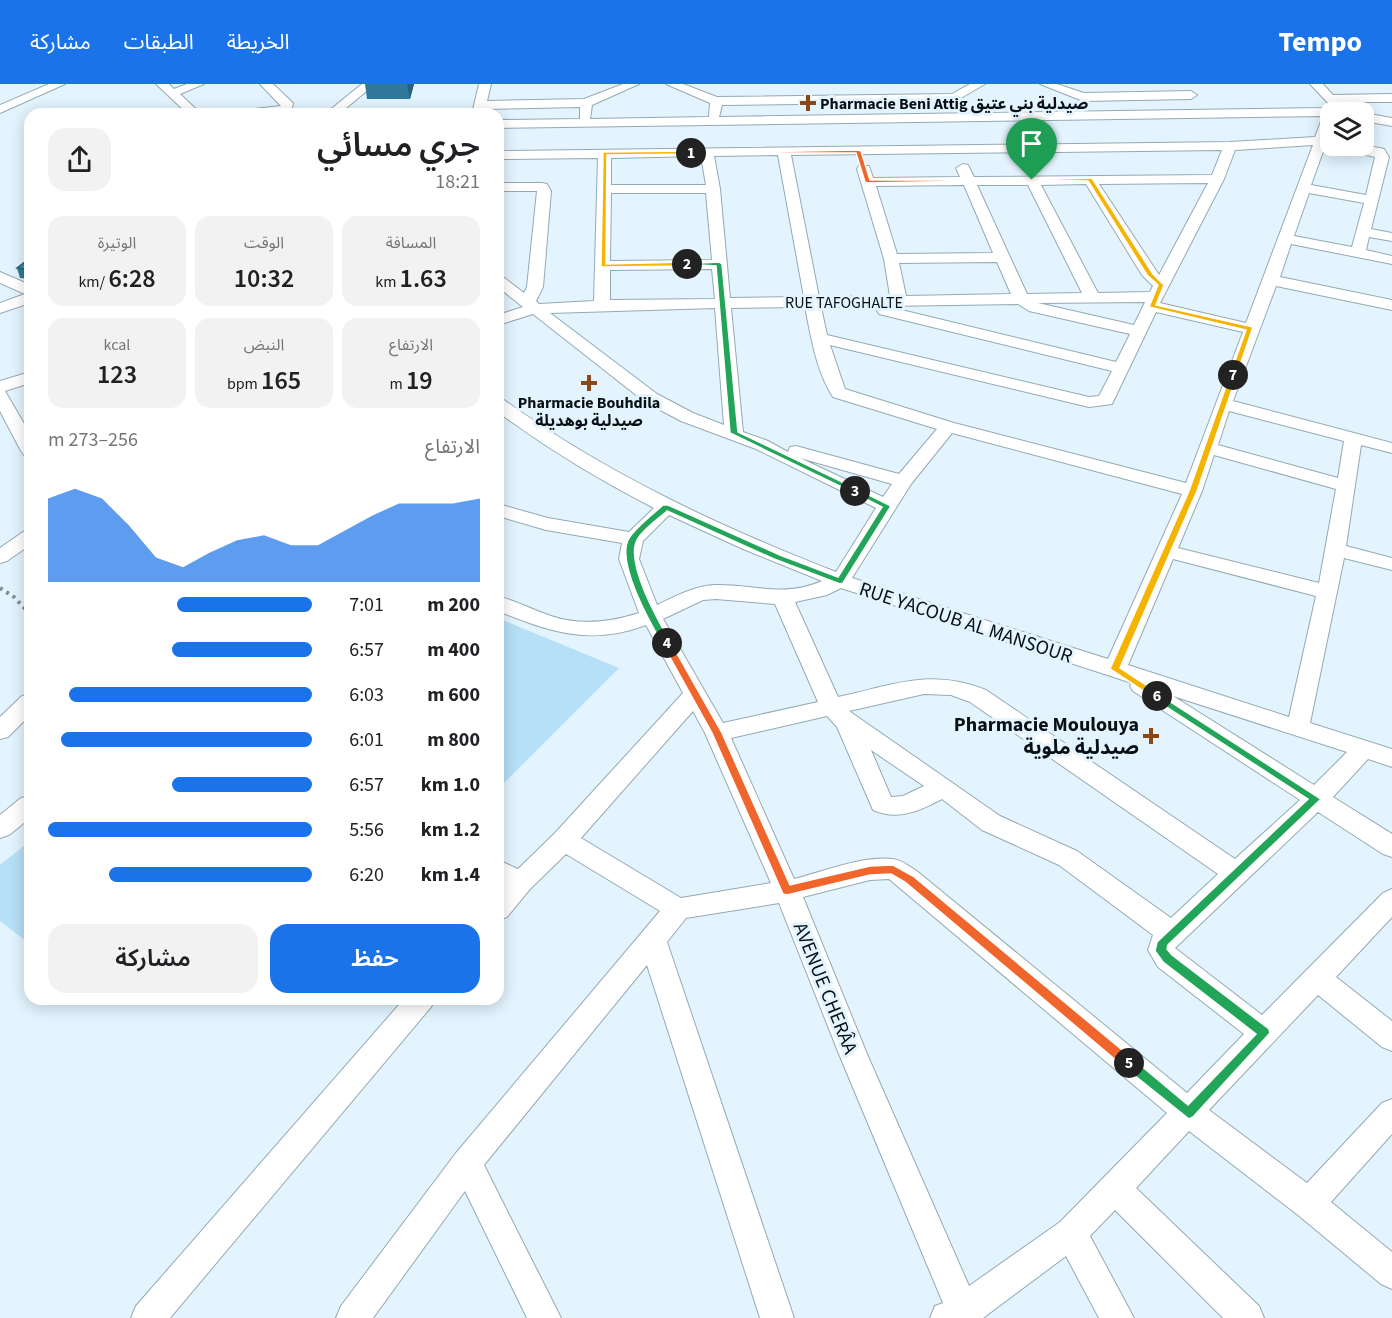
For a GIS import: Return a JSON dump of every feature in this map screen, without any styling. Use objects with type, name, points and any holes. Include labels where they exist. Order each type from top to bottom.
[{"type":"street","points":[[1,108],[59,84]]},
{"type":"street","points":[[162,84],[189,108]]},
{"type":"street","points":[[173,93],[198,84]]},
{"type":"street","points":[[266,84],[287,104],[287,108]]},
{"type":"street","points":[[336,108],[350,92],[369,84]]},
{"type":"street","points":[[479,108],[485,84]]},
{"type":"street","points":[[497,108],[586,103],[633,84]]},
{"type":"street","points":[[672,84],[716,101],[954,98],[979,84]]},
{"type":"street","points":[[823,84],[850,135],[867,182],[891,259],[899,302]]},
{"type":"street","points":[[1046,84],[1083,96],[1191,95]]},
{"type":"street","points":[[1182,84],[1206,115]]},
{"type":"street","points":[[1316,84],[1327,102]]},
{"type":"street","points":[[1083,96],[1095,116]]},
{"type":"street","points":[[954,98],[963,117]]},
{"type":"street","points":[[1368,102],[1392,98]]},
{"type":"street","points":[[714,121],[716,101]]},
{"type":"street","points":[[585,123],[586,103]]},
{"type":"street","points":[[1017,104],[1042,148]]},
{"type":"street","points":[[504,124],[585,123],[642,132],[707,153],[784,152],[850,135],[963,117],[1206,115],[1320,109]]},
{"type":"street","points":[[1374,119],[1392,122]]},
{"type":"street","points":[[504,154],[604,153],[642,132],[714,121],[850,135],[956,150],[1230,146],[1320,142]]},
{"type":"street","points":[[819,338],[1089,402],[1106,400],[1216,179],[1230,146]]},
{"type":"street","points":[[956,150],[1021,299],[1035,308],[1140,331]]},
{"type":"street","points":[[784,152],[819,338],[834,386],[839,393],[948,427],[1193,491]]},
{"type":"street","points":[[1320,152],[1303,188],[1271,280],[1250,329],[1193,491],[1115,669],[1392,847]]},
{"type":"street","points":[[1358,252],[1372,201],[1385,178],[1381,154],[1374,152]]},
{"type":"street","points":[[602,305],[604,153]]},
{"type":"street","points":[[707,153],[713,189],[734,433]]},
{"type":"street","points":[[867,182],[1216,179]]},
{"type":"street","points":[[1032,180],[1092,297]]},
{"type":"street","points":[[1090,180],[1150,275],[1156,296]]},
{"type":"street","points":[[504,187],[542,187],[544,191],[535,287],[530,306]]},
{"type":"street","points":[[1303,188],[1372,201]]},
{"type":"street","points":[[605,189],[713,189]]},
{"type":"street","points":[[1363,232],[1392,237]]},
{"type":"street","points":[[1285,238],[1392,260]]},
{"type":"street","points":[[891,259],[1001,257]]},
{"type":"street","points":[[603,266],[719,264]]},
{"type":"street","points":[[0,277],[24,288]]},
{"type":"street","points":[[1271,280],[1392,305]]},
{"type":"street","points":[[504,285],[651,398],[687,417],[762,445],[887,506]]},
{"type":"street","name":"RUE TAFOGHALTE","points":[[504,317],[530,306],[899,302],[1156,296],[1250,329]]},
{"type":"street","points":[[0,308],[24,300]]},
{"type":"street","points":[[850,302],[1122,368]]},
{"type":"street","points":[[0,387],[24,379]]},
{"type":"street","points":[[0,395],[24,425],[0,435]]},
{"type":"street","points":[[1222,404],[1392,448]]},
{"type":"street","name":"RUE YACOUB AL MANSOUR","points":[[504,408],[605,473],[666,507],[748,545],[840,581],[1392,758]]},
{"type":"street","points":[[504,421],[523,422]]},
{"type":"street","points":[[504,605],[550,624],[590,630],[623,626],[699,594],[716,592],[783,598],[820,590],[840,581],[903,481],[948,427]]},
{"type":"street","points":[[1298,728],[1336,549],[1353,438]]},
{"type":"street","points":[[762,445],[783,448],[903,481]]},
{"type":"street","points":[[1208,448],[1346,486]]},
{"type":"street","points":[[504,512],[546,524],[633,539],[666,507]]},
{"type":"street","name":"AVENUE CHERÂA","points":[[633,539],[629,559],[651,616],[717,733],[787,891],[959,1315]]},
{"type":"street","points":[[0,558],[24,540]]},
{"type":"street","points":[[1336,549],[1392,564]]},
{"type":"street","points":[[1167,551],[1327,592]]},
{"type":"street","points":[[783,598],[882,803],[893,808],[906,805],[943,787]]},
{"type":"street","points":[[717,733],[839,715],[924,686],[942,685],[959,688],[978,696],[1237,874]]},
{"type":"street","points":[[504,902],[564,840],[696,694]]},
{"type":"street","points":[[0,731],[24,708]]},
{"type":"street","points":[[839,715],[991,823],[1068,858],[1127,899],[1173,935]]},
{"type":"street","points":[[1264,1033],[1168,959],[1161,951],[1163,942],[1316,799],[1364,749]]},
{"type":"street","points":[[0,828],[24,810]]},
{"type":"street","points":[[564,840],[678,909],[787,891],[870,870],[893,869],[909,879],[1189,1113],[1309,1204],[1392,1273]]},
{"type":"street","points":[[504,873],[521,882]]},
{"type":"street","points":[[959,1315],[1071,1233],[1392,900]]},
{"type":"street","points":[[353,1318],[467,1163],[678,909]]},
{"type":"street","points":[[653,941],[777,1318]]},
{"type":"street","points":[[1317,978],[1392,1038]]},
{"type":"street","points":[[153,1316],[416,1005]]},
{"type":"street","points":[[1309,1204],[1392,1113]]},
{"type":"street","points":[[467,1163],[544,1318]]},
{"type":"street","points":[[1114,1188],[1246,1318]]},
{"type":"street","points":[[1071,1233],[1117,1318]]},
{"type":"path","points":[[0,588],[14,597],[24,608]]},
{"type":"shaded area","points":[[504,620],[619,668],[504,783]]},
{"type":"shaded area","points":[[24,846],[24,939],[0,921],[0,865]]},
{"type":"building","points":[[24,263],[24,269],[17,268]]},
{"type":"place","name":"Pharmacie Beni Attig صيدلية بني عتيق","points":[[808,103]]},
{"type":"place","name":"Pharmacie Bouhdila صيدلية بوهديلة","points":[[589,383]]},
{"type":"place","name":"Pharmacie Moulouya صيدلية ملوية","points":[[1151,736]]},
{"type":"route","points":[[858,151],[867,182],[1032,180],[1090,180],[1150,275],[1161,285],[1152,306],[1250,329],[1193,491],[1115,669],[1316,799],[1163,942],[1161,951],[1168,959],[1264,1033],[1189,1113],[909,879],[893,869],[870,870],[787,891],[717,733],[651,616],[629,559],[633,539],[666,507],[777,557],[840,581],[887,506],[734,433],[719,264],[603,266],[604,153],[858,151]]}]
